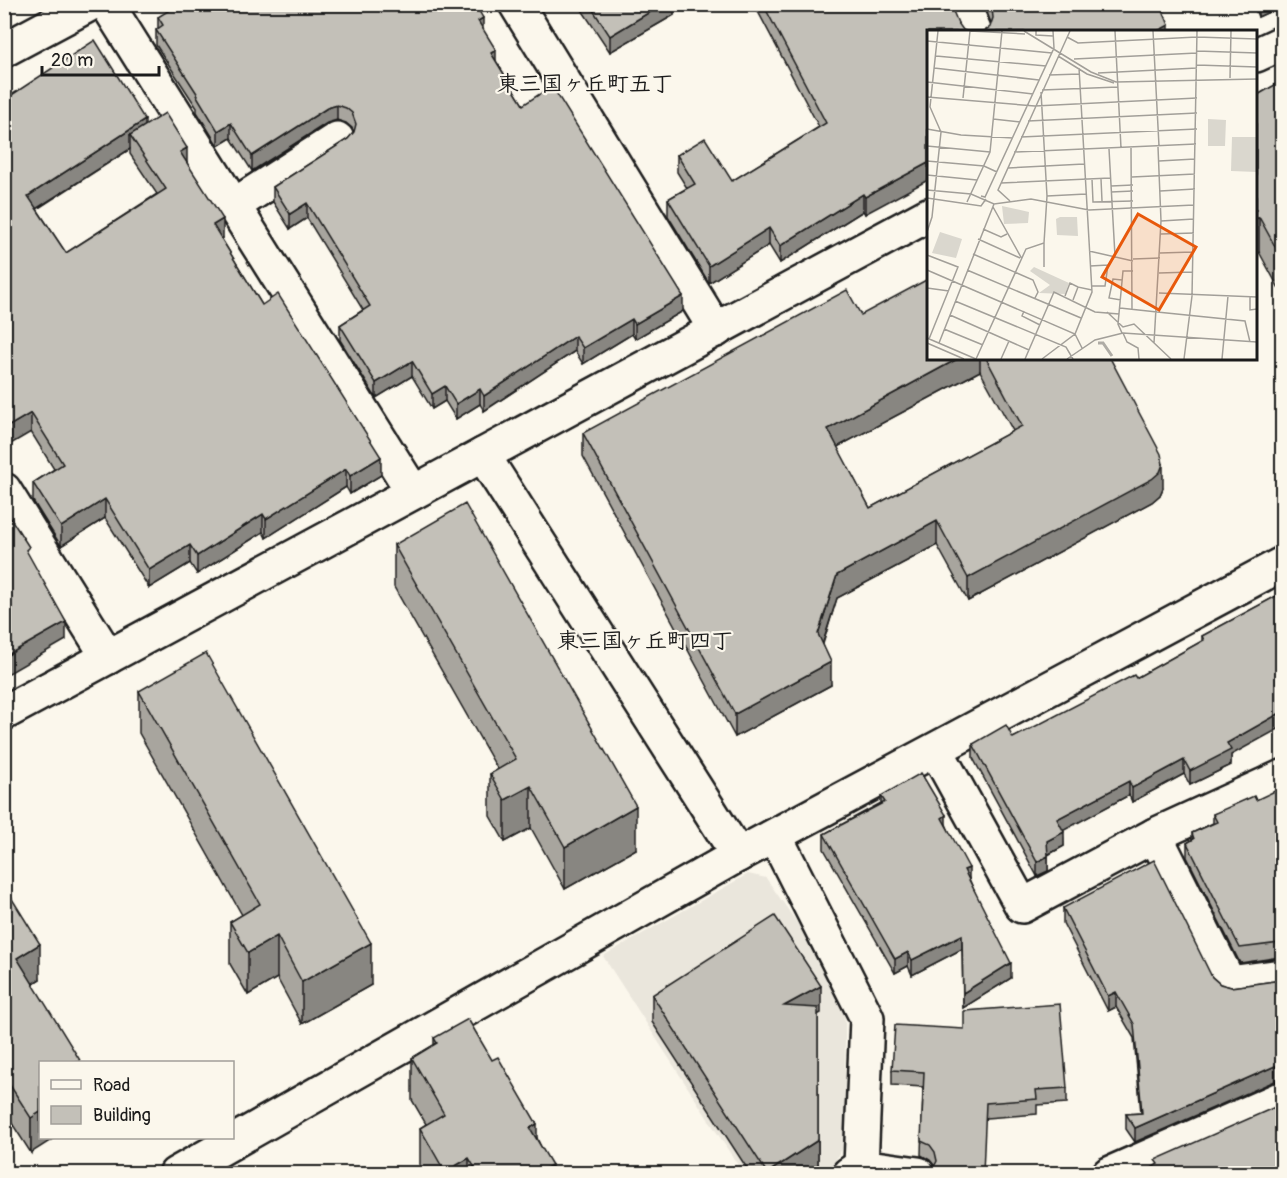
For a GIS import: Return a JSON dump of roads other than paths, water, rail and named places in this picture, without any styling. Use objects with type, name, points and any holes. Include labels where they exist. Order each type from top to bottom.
[{"type":"street","points":[[4,50],[90,4]]},
{"type":"street","points":[[107,4],[413,492]]},
{"type":"street","points":[[516,4],[716,330]]},
{"type":"street","points":[[963,4],[974,30]]},
{"type":"street","points":[[1257,55],[1282,43]]},
{"type":"street","points":[[233,206],[337,139]]},
{"type":"street","points":[[4,713],[927,216]]},
{"type":"street","points":[[483,455],[738,855]]},
{"type":"street","points":[[4,490],[108,657]]},
{"type":"street","points":[[176,1173],[738,855],[1282,564]]},
{"type":"street","points":[[936,750],[1022,906],[1155,835],[1282,777]]},
{"type":"street","points":[[1155,835],[1229,983],[1282,976]]},
{"type":"street","points":[[775,836],[867,1018],[858,1171],[918,1173]]},
{"type":"street","points":[[1109,1173],[1282,1098]]},
{"type":"district","name":"東三国ヶ丘町五丁","points":[[585,84]]},
{"type":"district","name":"東三国ヶ丘町四丁","points":[[645,641]]}]
